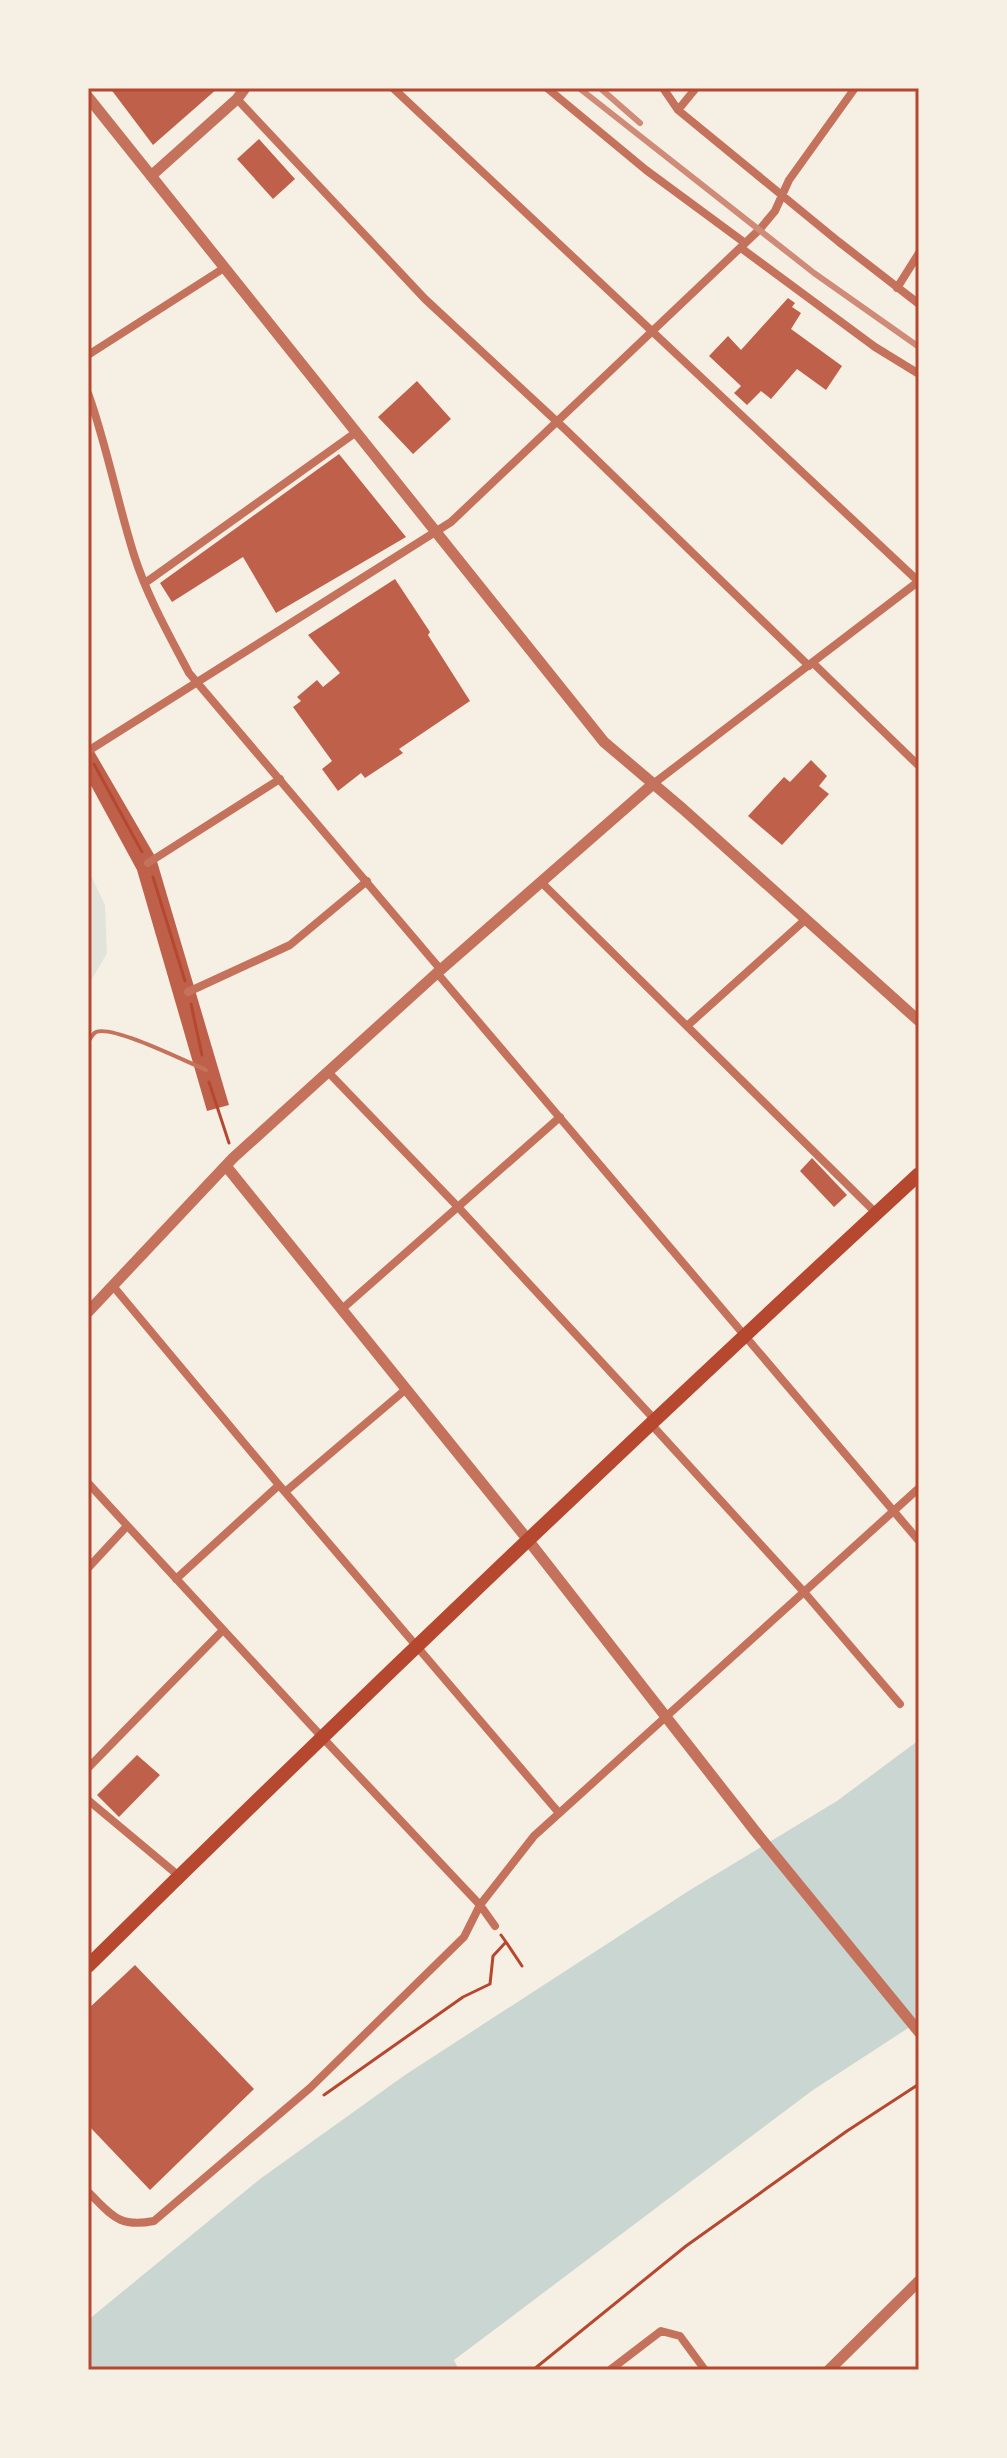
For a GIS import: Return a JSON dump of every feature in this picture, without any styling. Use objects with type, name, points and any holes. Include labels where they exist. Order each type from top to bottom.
[{"type":"highway","points":[[88,1966],[321,1736],[743,1336],[919,1174]]},
{"type":"street","points":[[151,176],[247,88]]},
{"type":"street","points":[[88,1312],[230,1162],[541,882],[653,784],[919,581],[393,88]]},
{"type":"street","points":[[547,88],[743,246],[875,347],[919,374]]},
{"type":"street","points":[[663,88],[678,110],[919,304]]},
{"type":"street","points":[[678,110],[696,88]]},
{"type":"street","points":[[88,753],[451,522],[743,246],[775,211],[789,180],[855,88]]},
{"type":"street","points":[[88,97],[604,742],[919,1021]]},
{"type":"street","points":[[237,99],[425,299],[919,766]]},
{"type":"street","points":[[897,288],[919,253]]},
{"type":"street","points":[[88,355],[224,268]]},
{"type":"street","points":[[88,393],[114,476],[134,556],[189,673],[367,881],[439,972],[743,1336],[919,1541]]},
{"type":"street","points":[[145,583],[355,433]]},
{"type":"street","points":[[148,863],[280,779]]},
{"type":"street","points":[[188,992],[290,945],[367,881]]},
{"type":"street","points":[[541,882],[876,1213]]},
{"type":"street","points":[[687,1026],[806,919]]},
{"type":"street","points":[[329,1073],[458,1207],[653,1422],[900,1704]]},
{"type":"street","points":[[342,1309],[560,1117]]},
{"type":"street","points":[[230,1162],[405,1390],[528,1540],[755,1831],[919,2032]]},
{"type":"street","points":[[113,1286],[559,1813]]},
{"type":"street","points":[[176,1579],[405,1390]]},
{"type":"street","points":[[88,1483],[480,1905],[495,1926]]},
{"type":"street","points":[[88,2192],[115,2217],[134,2225],[154,2221],[297,2099],[464,1937],[480,1905],[534,1836],[919,1488]]},
{"type":"street","points":[[88,1568],[127,1526]]},
{"type":"street","points":[[88,1768],[223,1630]]},
{"type":"street","points":[[88,1800],[179,1876]]},
{"type":"street","points":[[829,2370],[919,2281]]},
{"type":"street","points":[[610,2370],[661,2331],[680,2336],[705,2370]]},
{"type":"lane","points":[[88,1042],[94,1033],[100,1031],[138,1040],[206,1070]]},
{"type":"path","points":[[88,753],[148,863],[188,992],[230,1162]]},
{"type":"path","points":[[495,1926],[522,1966]]},
{"type":"path","points":[[297,2099],[309,2102],[330,2092],[463,1997],[490,1984],[493,1956],[506,1942]]},
{"type":"path","points":[[533,2370],[686,2246],[847,2131],[919,2084]]},
{"type":"shaded area","points":[[88,869],[105,905],[107,953],[88,986]]},
{"type":"shaded area","points":[[919,1740],[919,2021],[813,2090],[454,2360],[459,2370],[88,2370],[88,2320],[260,2179],[405,2075],[690,1890],[837,1801]]},
{"type":"building","points":[[110,88],[218,88],[153,145]]},
{"type":"building","points":[[259,139],[295,179],[273,199],[237,159]]},
{"type":"building","points":[[788,298],[795,303],[792,307],[801,313],[791,329],[842,366],[826,390],[797,369],[771,399],[761,391],[747,405],[734,393],[741,386],[709,356],[728,336],[741,350]]},
{"type":"building","points":[[417,381],[451,419],[413,454],[378,417]]},
{"type":"building","points":[[339,454],[406,537],[276,613],[243,557],[172,602],[160,583]]},
{"type":"building","points":[[395,579],[470,701],[399,749],[403,753],[365,778],[361,773],[338,791],[322,769],[332,761],[293,707],[301,701],[297,697],[317,680],[323,687],[340,673],[308,635]]},
{"type":"building","points":[[88,741],[156,858],[229,1105],[207,1111],[137,870],[88,780]]},
{"type":"building","points":[[811,760],[827,776],[819,786],[829,794],[782,845],[748,816],[784,777],[790,782]]},
{"type":"building","points":[[812,1158],[847,1195],[834,1207],[800,1171]]},
{"type":"building","points":[[137,1755],[160,1775],[119,1817],[97,1795]]},
{"type":"building","points":[[135,1965],[254,2089],[150,2190],[88,2125],[88,2009]]},
{"type":"railway","points":[[579,88],[814,273],[919,347]]},
{"type":"railway","points":[[600,88],[640,123]]}]
